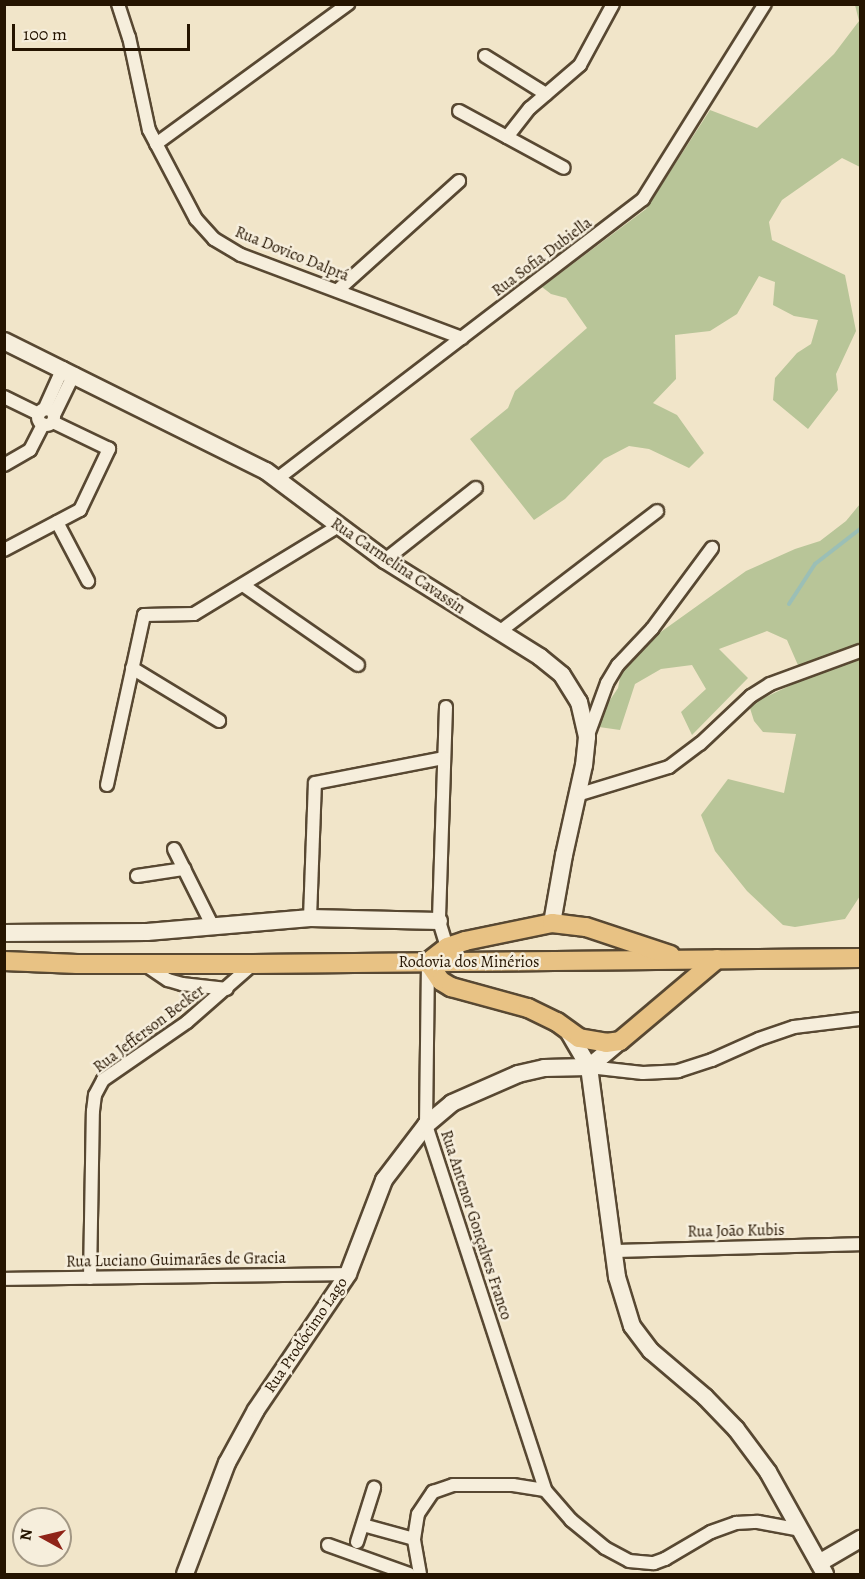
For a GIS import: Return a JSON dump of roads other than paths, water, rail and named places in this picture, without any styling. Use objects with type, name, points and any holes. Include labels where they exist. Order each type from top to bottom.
[{"type":"main road","name":"Rua Carmelina Cavassin","points":[[4,341],[69,371],[277,479],[337,527],[385,560],[540,657],[562,675],[579,702],[587,736],[578,795],[552,923]]},
{"type":"main road","points":[[4,933],[147,932],[310,918],[439,921]]},
{"type":"main road","points":[[620,1041],[592,1042],[528,1008],[452,987],[441,981],[428,962],[447,947],[552,923],[594,929],[683,960]]},
{"type":"main road","points":[[4,956],[31,962]]},
{"type":"main road","name":"Rodovia dos Minérios","points":[[4,961],[77,964],[253,964],[860,956]]},
{"type":"main road","points":[[589,1067],[717,959]]},
{"type":"main road","name":"Rodovia dos Minérios","points":[[4,970],[77,964]]},
{"type":"main road","points":[[567,1030],[589,1067],[613,1251],[626,1311],[641,1340],[705,1397],[736,1429],[768,1472],[822,1569],[861,1539]]},
{"type":"main road","name":"Rua Prodócimo Lago","points":[[185,1575],[227,1463],[255,1410],[348,1274],[384,1180],[426,1125],[452,1103],[518,1074],[544,1068],[589,1067]]},
{"type":"street","name":"Rua Dovico Dalprá","points":[[118,4],[129,37],[144,116],[156,144],[196,219],[214,239],[241,255],[462,338]]},
{"type":"street","points":[[156,144],[348,4]]},
{"type":"street","points":[[507,137],[530,108],[580,65],[613,4]]},
{"type":"street","name":"Rua Sofia Dubiella","points":[[277,479],[644,200],[762,6]]},
{"type":"street","points":[[485,56],[546,94]]},
{"type":"street","points":[[459,111],[564,168]]},
{"type":"street","points":[[338,290],[459,181]]},
{"type":"street","points":[[4,465],[30,450],[69,371]]},
{"type":"street","points":[[4,397],[108,449],[83,506],[4,550]]},
{"type":"street","points":[[385,560],[476,488]]},
{"type":"street","points":[[499,632],[657,511]]},
{"type":"street","points":[[57,522],[88,581]]},
{"type":"street","points":[[107,785],[144,615],[194,614],[337,527]]},
{"type":"street","points":[[587,736],[607,683],[618,665],[652,629],[712,548]]},
{"type":"street","points":[[243,585],[358,665]]},
{"type":"street","points":[[578,795],[669,766],[700,744],[751,696],[770,684],[861,651]]},
{"type":"street","points":[[132,668],[219,721]]},
{"type":"street","points":[[446,707],[439,921],[447,947]]},
{"type":"street","points":[[310,918],[315,783],[444,758]]},
{"type":"street","points":[[174,849],[213,927]]},
{"type":"street","points":[[137,876],[184,869]]},
{"type":"street","name":"Rua Antenor Gonçalves Franco","points":[[428,962],[426,1125],[545,1490]]},
{"type":"street","points":[[144,964],[175,982],[226,989]]},
{"type":"street","name":"Rua Jefferson Becker","points":[[90,1278],[95,1095],[103,1080],[188,1022],[253,964]]},
{"type":"street","name":"Rua Prodócimo Lago","points":[[589,1067],[643,1073],[678,1071],[712,1060],[775,1032],[794,1027],[861,1019]]},
{"type":"street","name":"Rua João Kubis","points":[[613,1251],[861,1244]]},
{"type":"street","name":"Rua Luciano Guimarães de Gracia","points":[[4,1279],[348,1274]]},
{"type":"street","points":[[420,1575],[414,1539],[418,1514],[433,1492],[453,1485],[513,1485],[545,1490],[571,1520],[605,1548],[629,1561],[654,1563],[665,1559],[711,1532],[736,1522],[758,1522],[801,1530]]},
{"type":"street","points":[[357,1542],[374,1488]]},
{"type":"street","points":[[363,1525],[414,1539]]},
{"type":"street","points":[[328,1545],[409,1575]]},
{"type":"waterway","points":[[789,604],[815,564],[860,529]]}]
